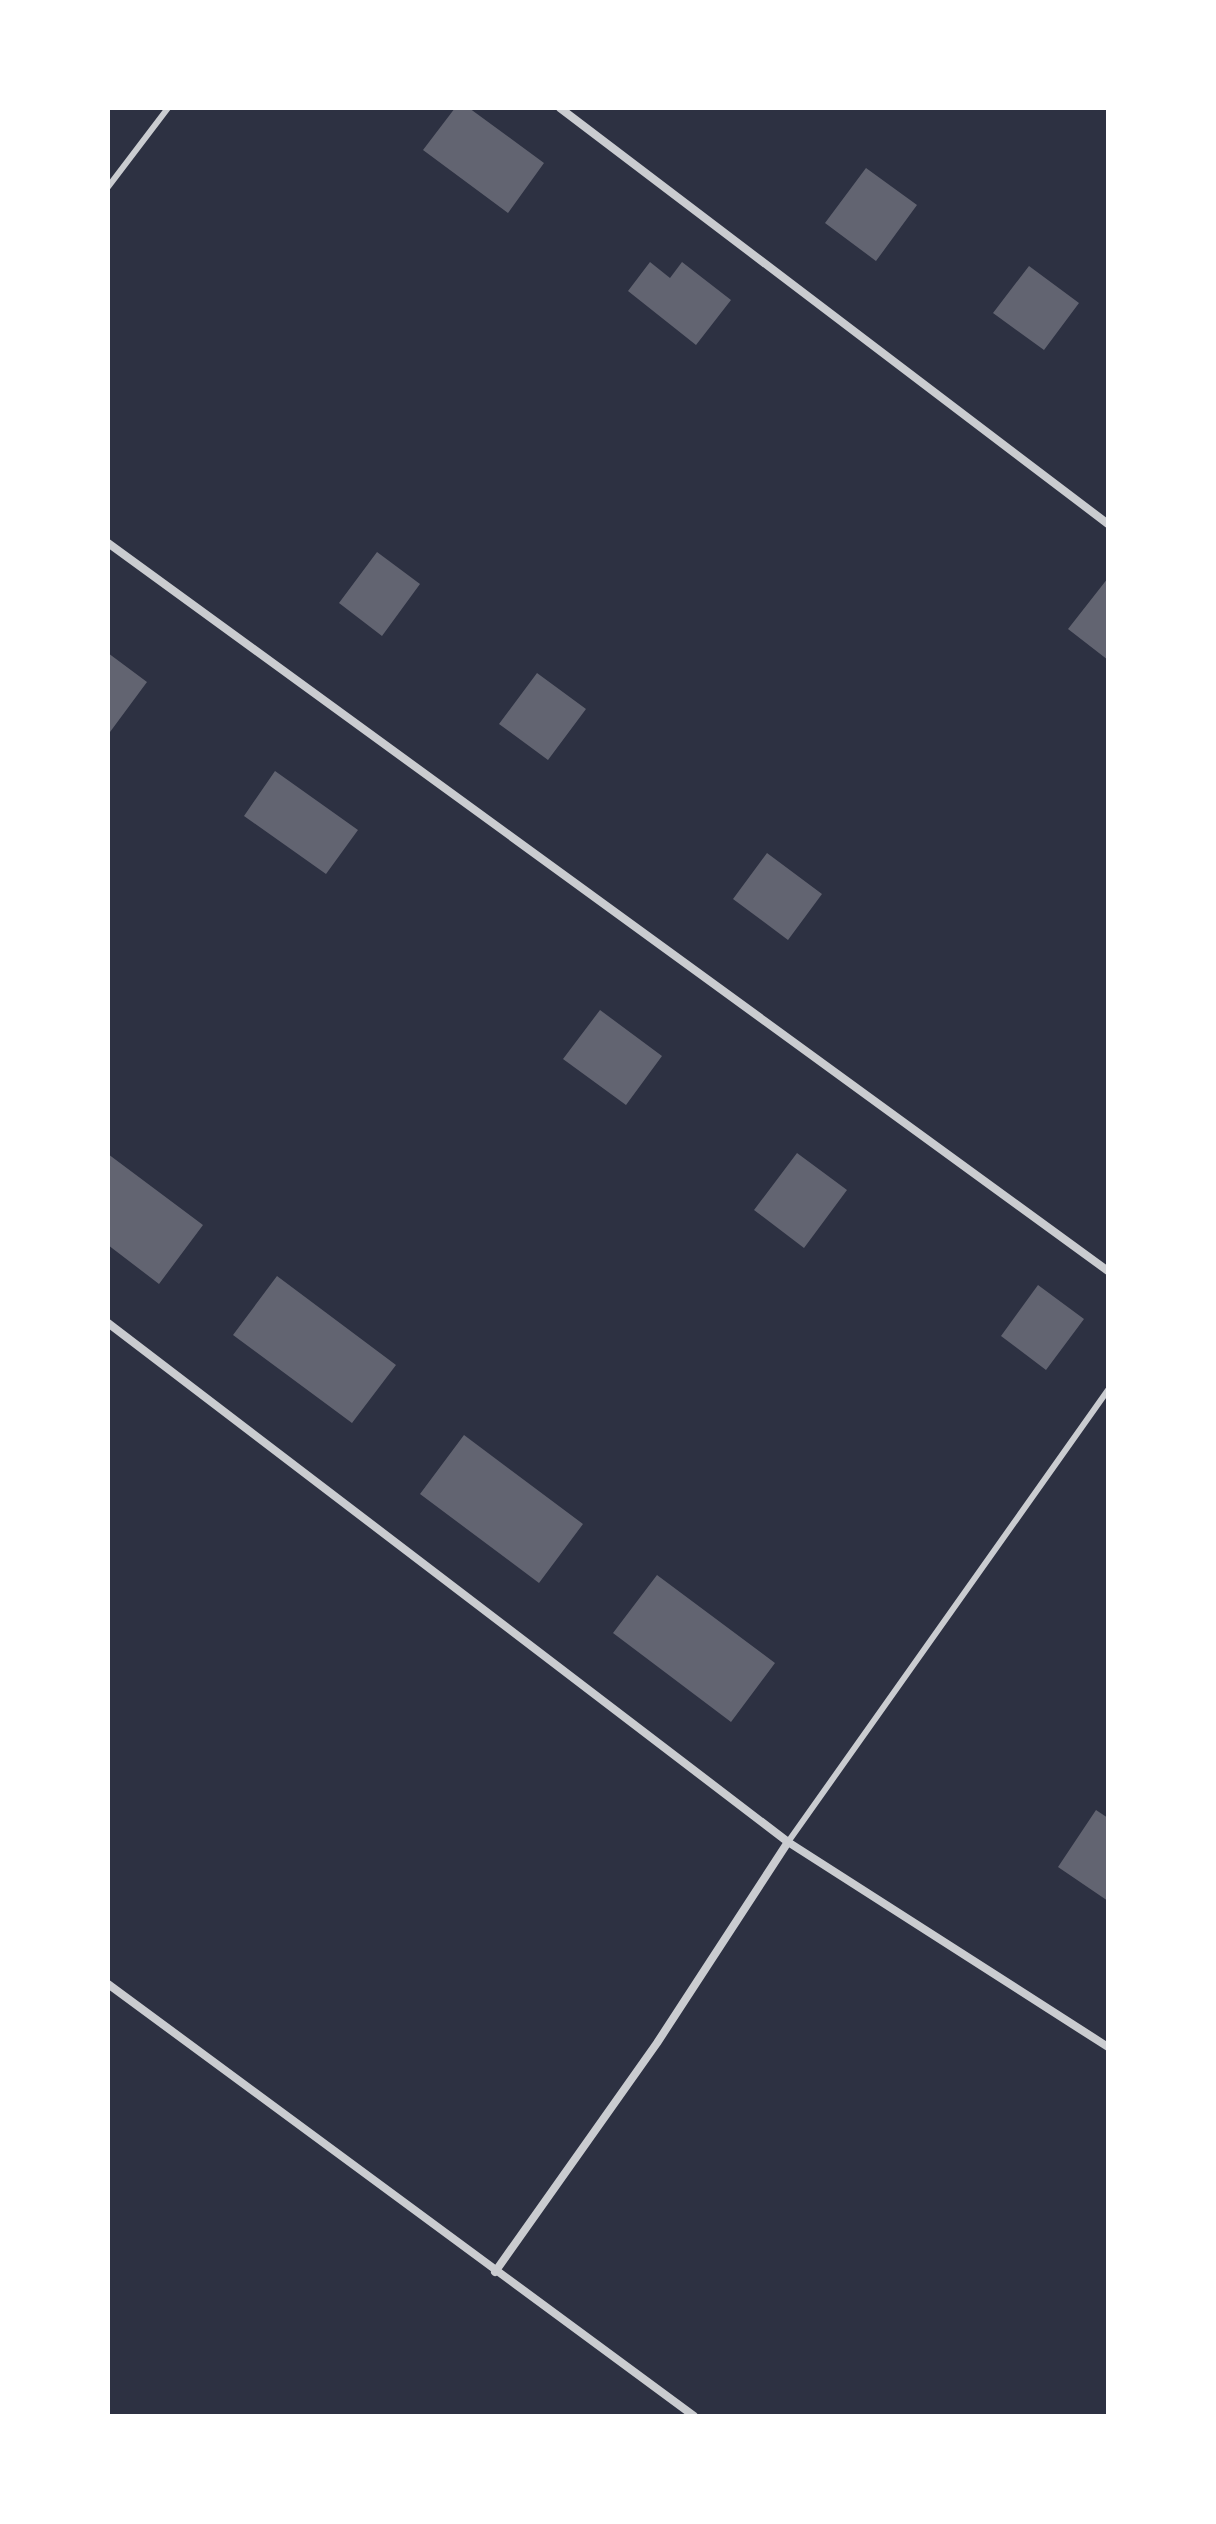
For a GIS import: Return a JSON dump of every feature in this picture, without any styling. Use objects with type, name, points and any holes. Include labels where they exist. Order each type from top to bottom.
[{"type":"street","points":[[560,108],[1108,524]]},
{"type":"street","points":[[108,543],[1108,1271]]},
{"type":"street","points":[[108,1323],[788,1842],[1108,2047]]},
{"type":"street","points":[[495,2272],[657,2043],[788,1842]]},
{"type":"street","points":[[108,1984],[694,2416]]},
{"type":"lane","points":[[108,187],[168,108]]},
{"type":"lane","points":[[788,1842],[1108,1390]]},
{"type":"building","points":[[455,108],[469,108],[544,163],[508,213],[423,150]]},
{"type":"building","points":[[866,168],[917,205],[876,261],[825,223]]},
{"type":"building","points":[[650,262],[670,278],[682,262],[731,300],[696,345],[628,291]]},
{"type":"building","points":[[1029,266],[1079,303],[1044,350],[993,313]]},
{"type":"building","points":[[377,552],[420,584],[382,636],[339,603]]},
{"type":"building","points":[[1108,578],[1108,660],[1068,629]]},
{"type":"building","points":[[108,653],[147,682],[110,732],[108,731]]},
{"type":"building","points":[[537,673],[586,709],[548,760],[499,724]]},
{"type":"building","points":[[275,771],[358,830],[326,874],[244,816]]},
{"type":"building","points":[[767,853],[822,894],[788,940],[733,899]]},
{"type":"building","points":[[600,1010],[662,1056],[626,1105],[563,1059]]},
{"type":"building","points":[[797,1153],[847,1190],[804,1248],[754,1210]]},
{"type":"building","points":[[108,1154],[203,1225],[159,1284],[108,1245]]},
{"type":"building","points":[[277,1276],[396,1365],[352,1423],[233,1335]]},
{"type":"building","points":[[1038,1285],[1084,1319],[1046,1370],[1001,1336]]},
{"type":"building","points":[[464,1435],[583,1524],[539,1583],[420,1494]]},
{"type":"building","points":[[657,1575],[775,1663],[731,1722],[613,1633]]},
{"type":"building","points":[[1096,1810],[1108,1818],[1108,1901],[1058,1867]]}]
